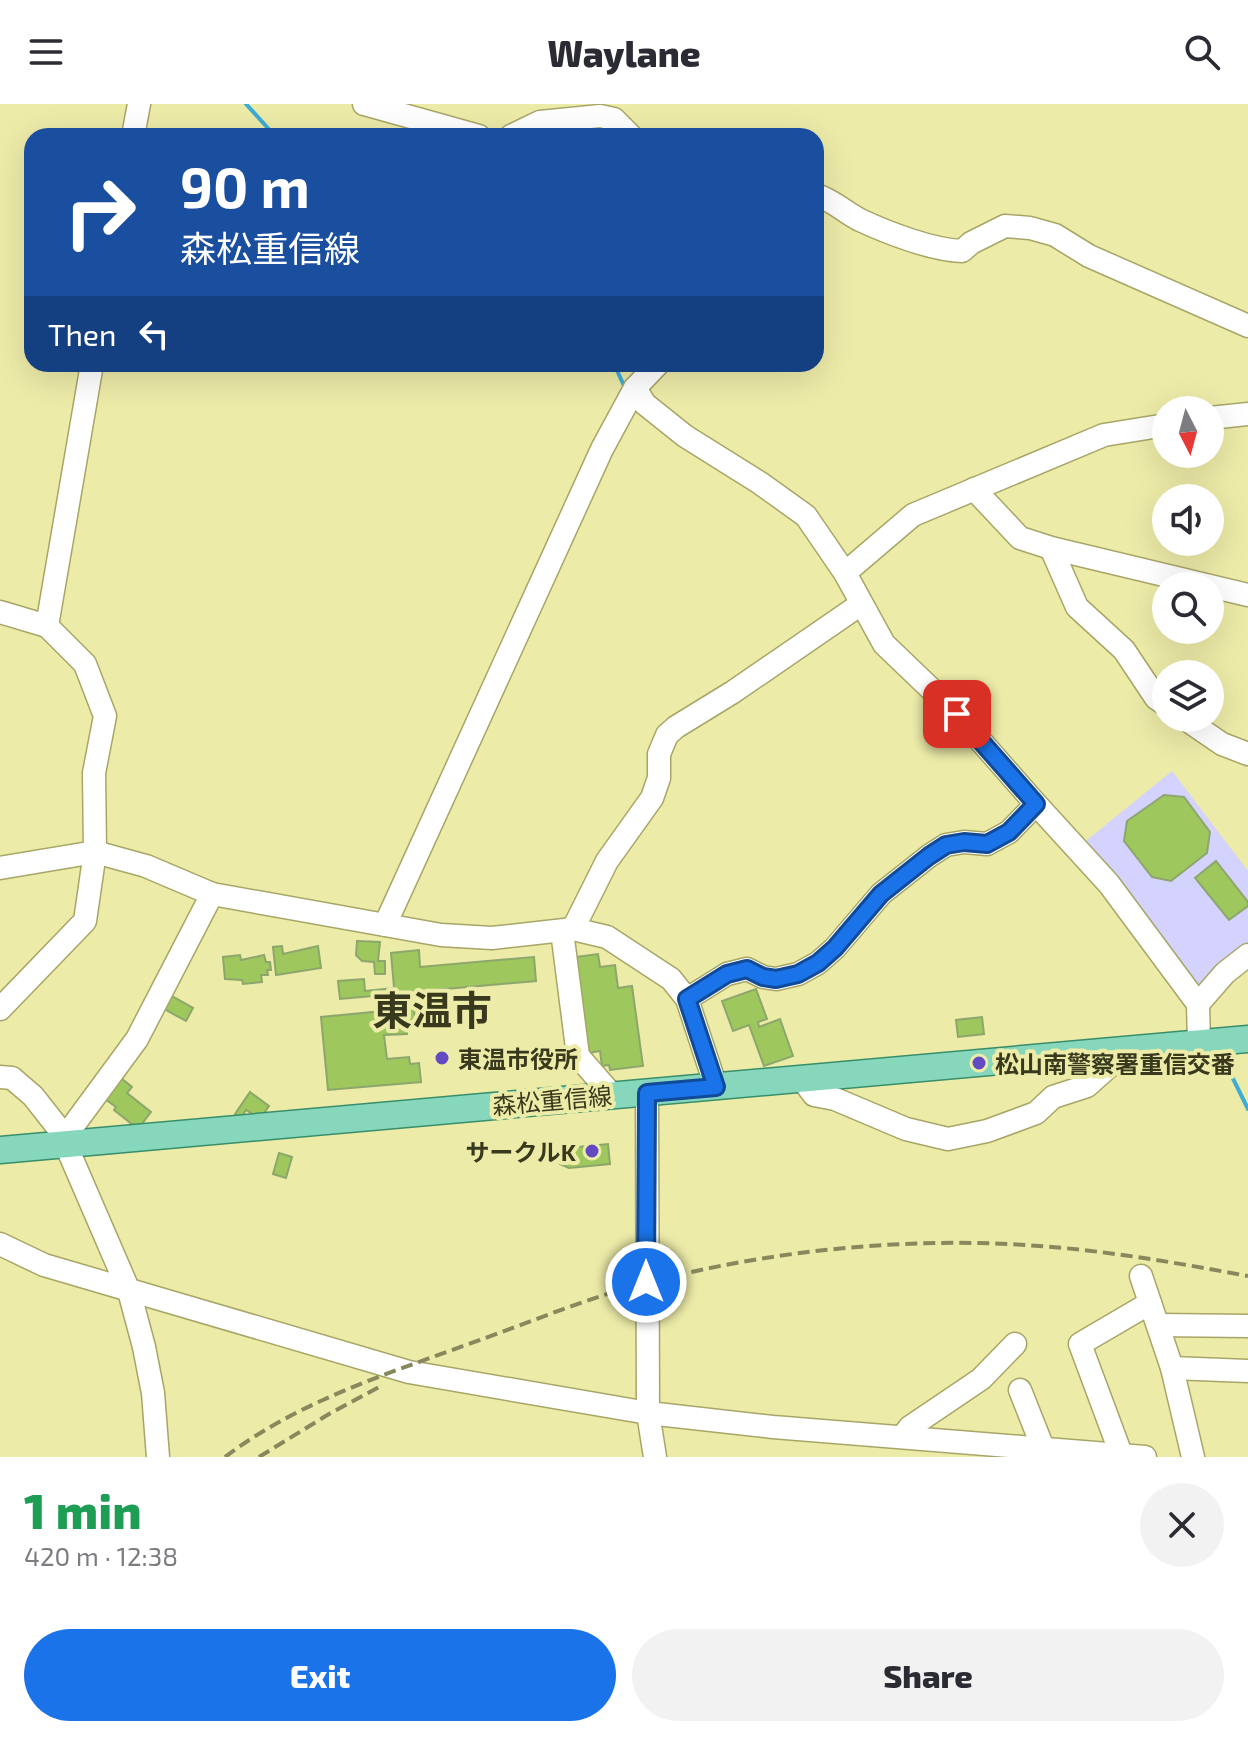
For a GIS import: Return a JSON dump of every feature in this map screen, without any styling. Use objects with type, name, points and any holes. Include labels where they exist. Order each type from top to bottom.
[{"type":"main road","name":"森松重信線","points":[[0,1150],[1248,1039]]},
{"type":"street","points":[[134,128],[139,104]]},
{"type":"street","points":[[364,104],[450,128]]},
{"type":"street","points":[[528,128],[540,122],[600,116],[614,119],[623,128]]},
{"type":"street","points":[[824,198],[861,220],[945,250],[962,251],[1005,226],[1030,228],[1055,235],[1089,256],[1248,326]]},
{"type":"street","points":[[47,626],[91,372]]},
{"type":"street","points":[[385,925],[602,449],[635,388],[650,372]]},
{"type":"street","points":[[635,388],[645,404],[685,436],[806,516],[845,573],[884,644],[957,714],[1109,884],[1198,1004]]},
{"type":"street","points":[[1224,417],[1248,414]]},
{"type":"street","points":[[845,573],[913,515],[1104,435],[1152,427]]},
{"type":"street","points":[[974,489],[1020,538],[1248,595]]},
{"type":"street","points":[[1051,548],[1077,607],[1124,650],[1152,692]]},
{"type":"street","points":[[612,1095],[578,1056],[567,930],[607,861],[652,798],[659,778],[659,754],[667,735],[861,604]]},
{"type":"street","points":[[0,612],[47,626],[85,664],[105,716],[94,773],[95,852],[85,921],[0,1009]]},
{"type":"street","points":[[1204,732],[1222,744],[1248,754]]},
{"type":"street","points":[[687,999],[727,974],[747,969],[776,979],[798,974],[818,963],[835,948],[881,894],[929,856],[946,845],[964,842],[987,844],[1009,832],[1036,804]]},
{"type":"street","points":[[0,868],[95,852],[146,866],[212,894],[441,935],[492,938],[567,930],[607,937],[671,979],[687,999],[716,1087]]},
{"type":"street","points":[[65,1144],[73,1126],[137,1039],[212,894]]},
{"type":"street","points":[[1199,1043],[1198,1004],[1225,973],[1248,955]]},
{"type":"street","points":[[802,1079],[814,1095],[835,1099],[906,1129],[948,1139],[987,1131],[1036,1113],[1053,1097],[1087,1086],[1114,1062],[1122,1050]]},
{"type":"street","points":[[0,1077],[12,1078],[33,1096],[59,1129],[129,1291],[153,1393],[158,1457]]},
{"type":"street","points":[[647,1093],[648,1413],[655,1457]]},
{"type":"street","points":[[0,1244],[44,1265],[409,1372],[648,1413],[773,1427],[1145,1457]]},
{"type":"street","points":[[1141,1276],[1172,1368],[1193,1457]]},
{"type":"street","points":[[1121,1454],[1080,1344],[1150,1303]]},
{"type":"street","points":[[1158,1325],[1248,1326]]},
{"type":"street","points":[[903,1436],[910,1427],[981,1379],[1015,1344]]},
{"type":"street","points":[[1172,1368],[1248,1371]]},
{"type":"street","points":[[1020,1390],[1043,1448]]},
{"type":"shaded area","points":[[1172,771],[1248,871],[1248,949],[1195,992],[1081,845]]},
{"type":"building","points":[[1164,795],[1184,797],[1210,832],[1207,853],[1171,881],[1152,877],[1124,841],[1127,821]]},
{"type":"building","points":[[1216,861],[1248,902],[1248,906],[1229,920],[1195,878]]},
{"type":"building","points":[[357,941],[380,942],[378,961],[385,961],[385,974],[375,974],[374,962],[362,961],[356,955]]},
{"type":"building","points":[[282,946],[283,954],[318,946],[321,968],[276,975],[273,947]]},
{"type":"building","points":[[419,950],[420,967],[534,957],[536,981],[401,993],[402,1009],[396,1010],[391,953]]},
{"type":"building","points":[[598,954],[600,967],[615,965],[618,988],[632,986],[643,1066],[610,1070],[609,1065],[602,1066],[600,1051],[588,1053],[575,957]]},
{"type":"building","points":[[240,955],[241,960],[264,955],[266,962],[270,962],[271,970],[267,970],[268,975],[261,975],[262,982],[243,984],[242,980],[225,979],[223,957]]},
{"type":"building","points":[[364,979],[365,991],[394,988],[395,994],[340,999],[338,981]]},
{"type":"building","points":[[756,989],[767,1019],[758,1022],[759,1027],[780,1019],[793,1056],[764,1066],[749,1025],[733,1031],[722,1001]]},
{"type":"building","points":[[172,996],[193,1008],[186,1021],[164,1009]]},
{"type":"building","points":[[414,1008],[416,1026],[407,1027],[407,1034],[384,1035],[387,1059],[409,1057],[410,1064],[419,1063],[421,1082],[328,1090],[321,1017]]},
{"type":"building","points":[[982,1017],[984,1034],[958,1037],[956,1020]]},
{"type":"building","points":[[121,1078],[132,1087],[127,1093],[151,1112],[138,1129],[105,1099]]},
{"type":"building","points":[[250,1092],[269,1106],[260,1119],[246,1110],[241,1118],[235,1114]]},
{"type":"building","points":[[608,1144],[610,1164],[569,1168],[560,1164],[558,1149]]},
{"type":"building","points":[[279,1153],[292,1157],[286,1178],[273,1174]]},
{"type":"waterway","points":[[246,104],[268,128]]},
{"type":"waterway","points":[[618,372],[626,390]]},
{"type":"waterway","points":[[1219,1050],[1248,1109]]},
{"type":"railway","points":[[225,1457],[311,1406],[403,1368],[602,1296],[649,1282],[745,1261],[842,1248],[990,1243],[1117,1254],[1248,1276]]},
{"type":"railway","points":[[259,1457],[383,1385]]},
{"type":"place","name":"東温市役所","points":[[442,1058]]},
{"type":"place","name":"松山南警察署重信交番","points":[[979,1063]]},
{"type":"place","name":"サークルK","points":[[592,1151]]},
{"type":"district","name":"東温市","points":[[432,1009]]},
{"type":"route","points":[[646,1282],[647,1093],[716,1087],[687,999],[727,974],[747,969],[776,979],[798,974],[818,963],[835,948],[881,894],[929,856],[946,845],[964,842],[987,844],[1009,832],[1036,804],[957,714]]}]
